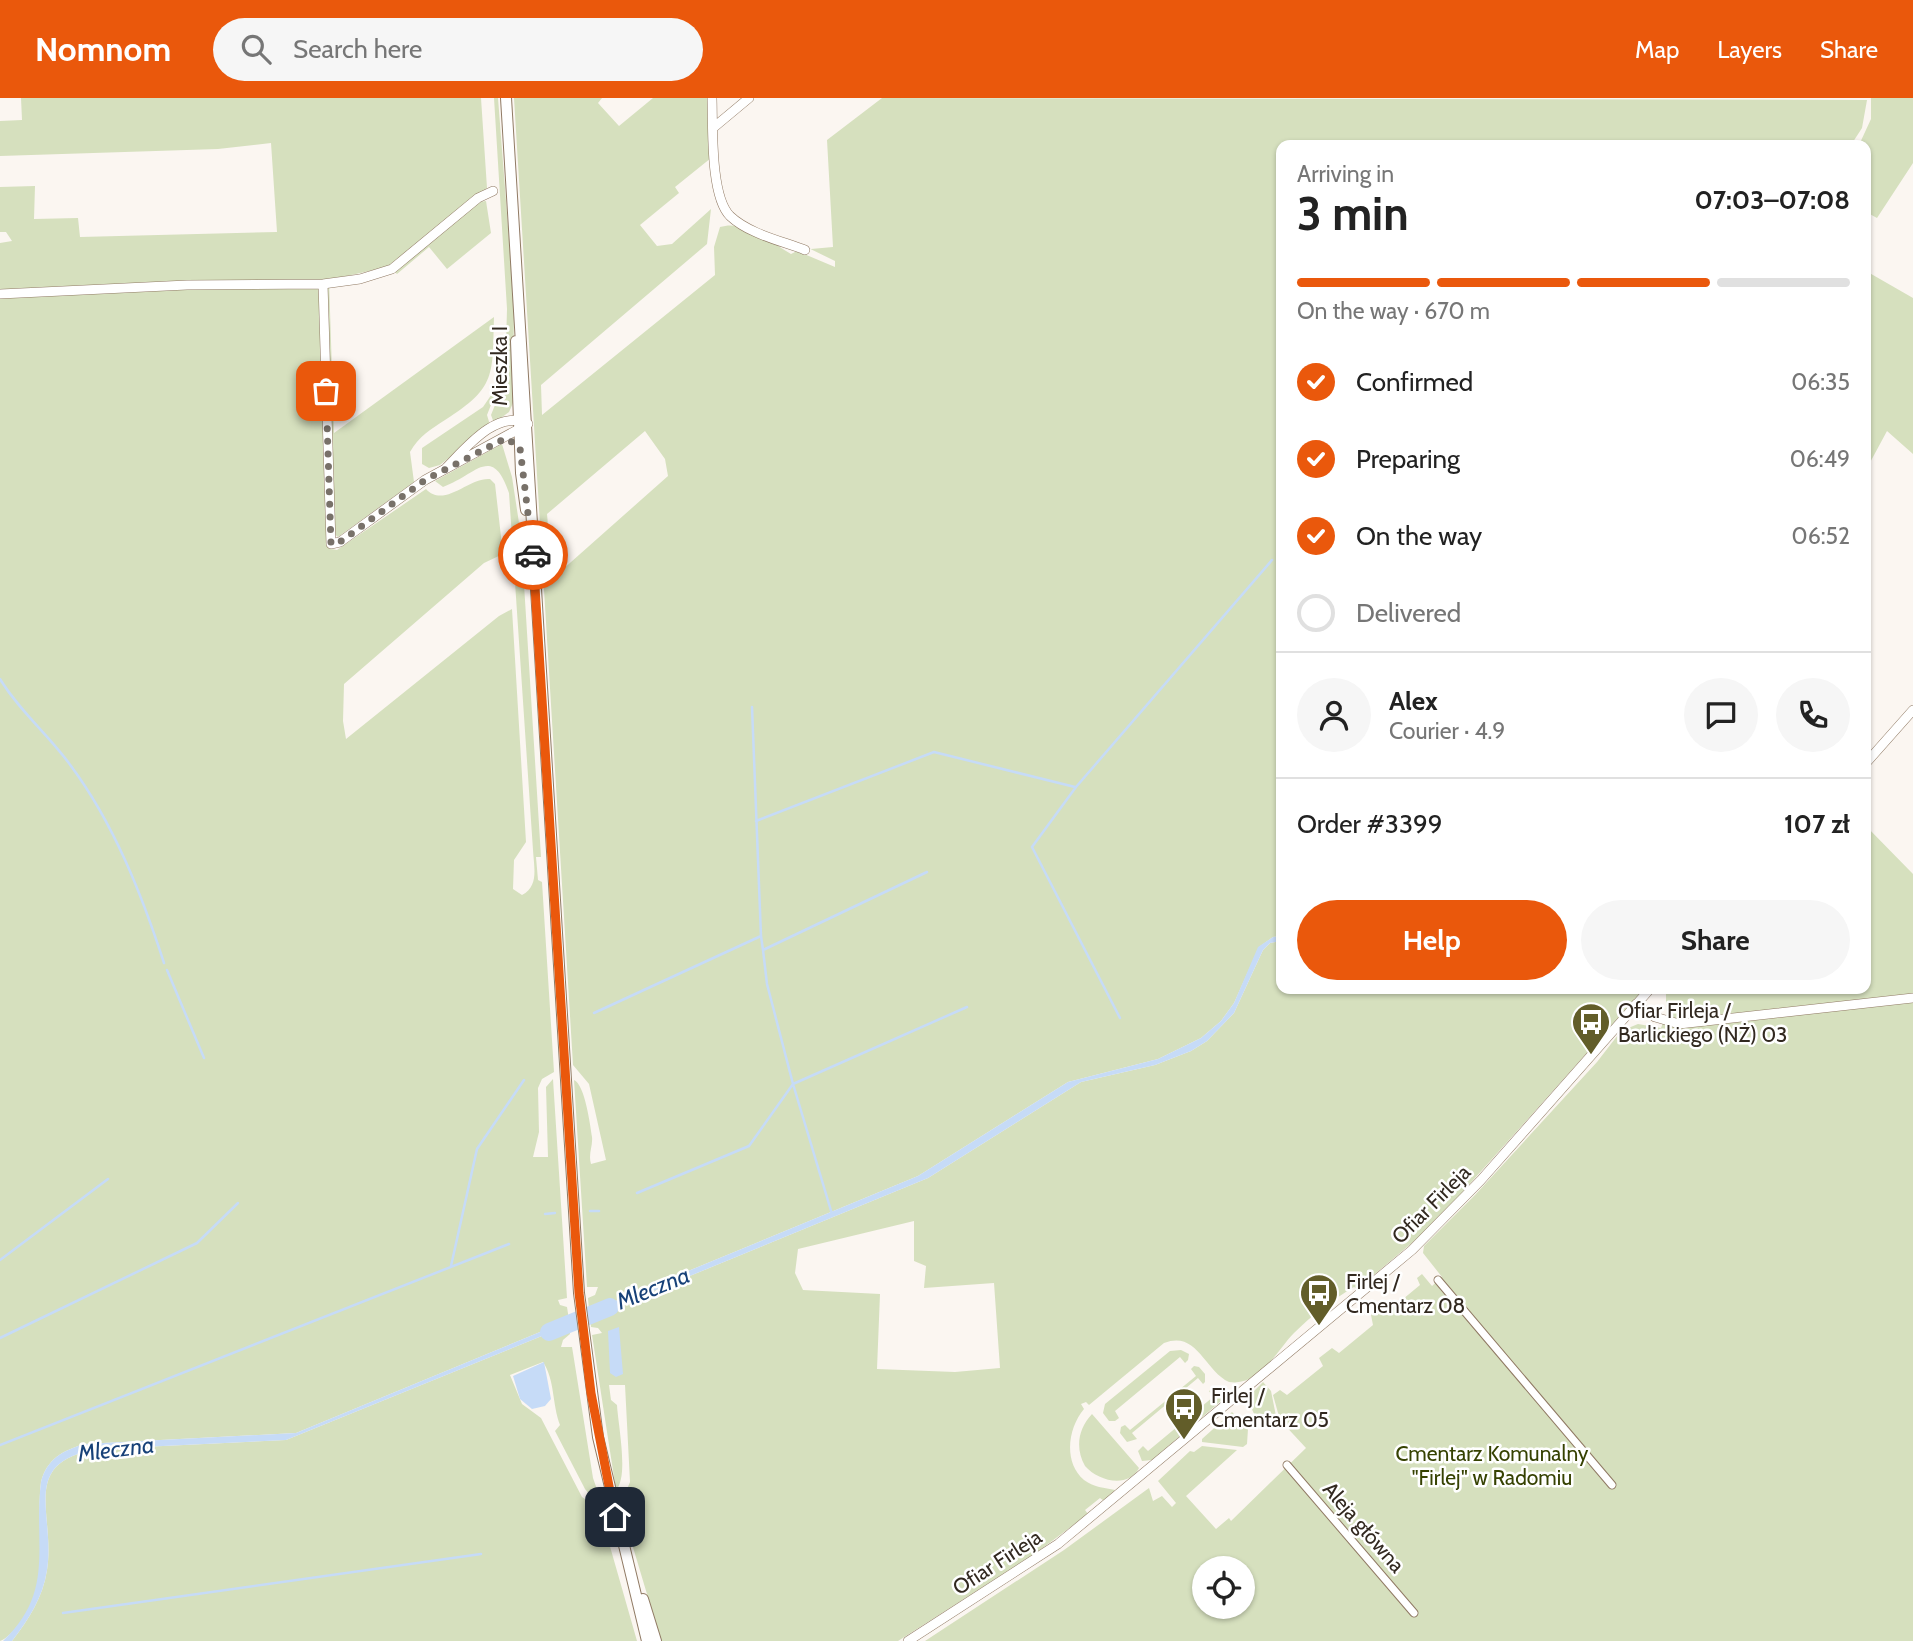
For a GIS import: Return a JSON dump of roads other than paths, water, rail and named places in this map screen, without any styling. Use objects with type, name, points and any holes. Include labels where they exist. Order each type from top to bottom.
[{"type":"street","name":"Mieszka I","points":[[506,98],[519,310],[515,357],[533,546],[579,1293],[598,1437],[647,1641]]},
{"type":"street","points":[[712,98],[719,197],[725,210],[737,222],[805,250]]},
{"type":"street","points":[[713,128],[749,98]]},
{"type":"street","points":[[0,294],[187,285],[323,284],[360,279],[392,269],[478,198],[493,191]]},
{"type":"street","points":[[323,284],[331,544],[340,542],[446,468],[494,426],[522,425]]},
{"type":"street","name":"Mieszka I","points":[[522,425],[520,448],[523,490],[533,546]]},
{"type":"street","points":[[446,468],[506,438],[522,425]]},
{"type":"street","points":[[506,438],[520,448]]},
{"type":"street","points":[[1871,757],[1913,710]]},
{"type":"street","name":"Ofiar Firleja","points":[[908,1641],[1058,1544],[1412,1250],[1474,1188],[1645,994]]},
{"type":"street","points":[[1650,994],[1655,1017]]},
{"type":"street","points":[[1636,1004],[1655,1017],[1679,1024],[1913,998]]},
{"type":"street","points":[[1438,1280],[1612,1485]]},
{"type":"street","name":"Aleja główna","points":[[1287,1465],[1414,1612]]},
{"type":"street","name":"Mieszka I","points":[[622,1541],[656,1641]]},
{"type":"water","points":[[1276,937],[1276,942],[1270,943],[1263,950],[1234,1013],[1207,1041],[1191,1051],[1155,1065],[1081,1082],[928,1178],[590,1317],[589,1312],[918,1176],[1068,1082],[1158,1059],[1201,1038],[1221,1021],[1234,1003],[1258,947]]},
{"type":"water","points":[[569,1320],[569,1325],[286,1440],[101,1449],[75,1455],[58,1465],[49,1477],[46,1493],[47,1570],[39,1599],[12,1641],[3,1641],[20,1622],[36,1585],[41,1482],[47,1467],[62,1453],[84,1444],[296,1433]]},
{"type":"water","points":[[619,1327],[623,1374],[616,1377],[610,1373],[608,1331]]},
{"type":"water","points":[[544,1362],[551,1399],[545,1406],[532,1409],[520,1399],[513,1376]]},
{"type":"waterway","points":[[1120,1018],[1032,847],[1076,787],[1272,560]]},
{"type":"waterway","points":[[0,679],[16,702],[62,755],[101,812],[136,886],[164,963]]},
{"type":"waterway","points":[[594,1013],[761,936],[752,707]]},
{"type":"waterway","points":[[756,821],[934,752],[1075,787]]},
{"type":"waterway","points":[[761,936],[763,950],[927,872]]},
{"type":"waterway","points":[[763,950],[767,984],[793,1084],[967,1007]]},
{"type":"waterway","points":[[167,970],[204,1058]]},
{"type":"waterway","points":[[451,1266],[477,1149],[524,1080]]},
{"type":"waterway","points":[[793,1084],[832,1214]]},
{"type":"waterway","points":[[637,1193],[749,1146],[793,1084]]},
{"type":"waterway","points":[[0,1260],[108,1179]]},
{"type":"waterway","points":[[0,1338],[197,1243],[238,1203]]},
{"type":"waterway","points":[[590,1211],[599,1211]]},
{"type":"waterway","points":[[545,1214],[555,1213]]},
{"type":"waterway","points":[[0,1445],[509,1244]]},
{"type":"waterway","name":"Mleczna","points":[[549,1332],[610,1307]]},
{"type":"waterway","points":[[63,1613],[481,1554]]},
{"type":"place","name":"Ofiar Firleja / Barlickiego (NŻ) 03","points":[[1591,1056]]},
{"type":"place","name":"Firlej / Cmentarz 08","points":[[1319,1327]]},
{"type":"place","name":"Firlej / Cmentarz 05","points":[[1184,1441]]},
{"type":"park label","name":"Cmentarz Komunalny \"Firlej\" w Radomiu","points":[[1492,1465]]}]
